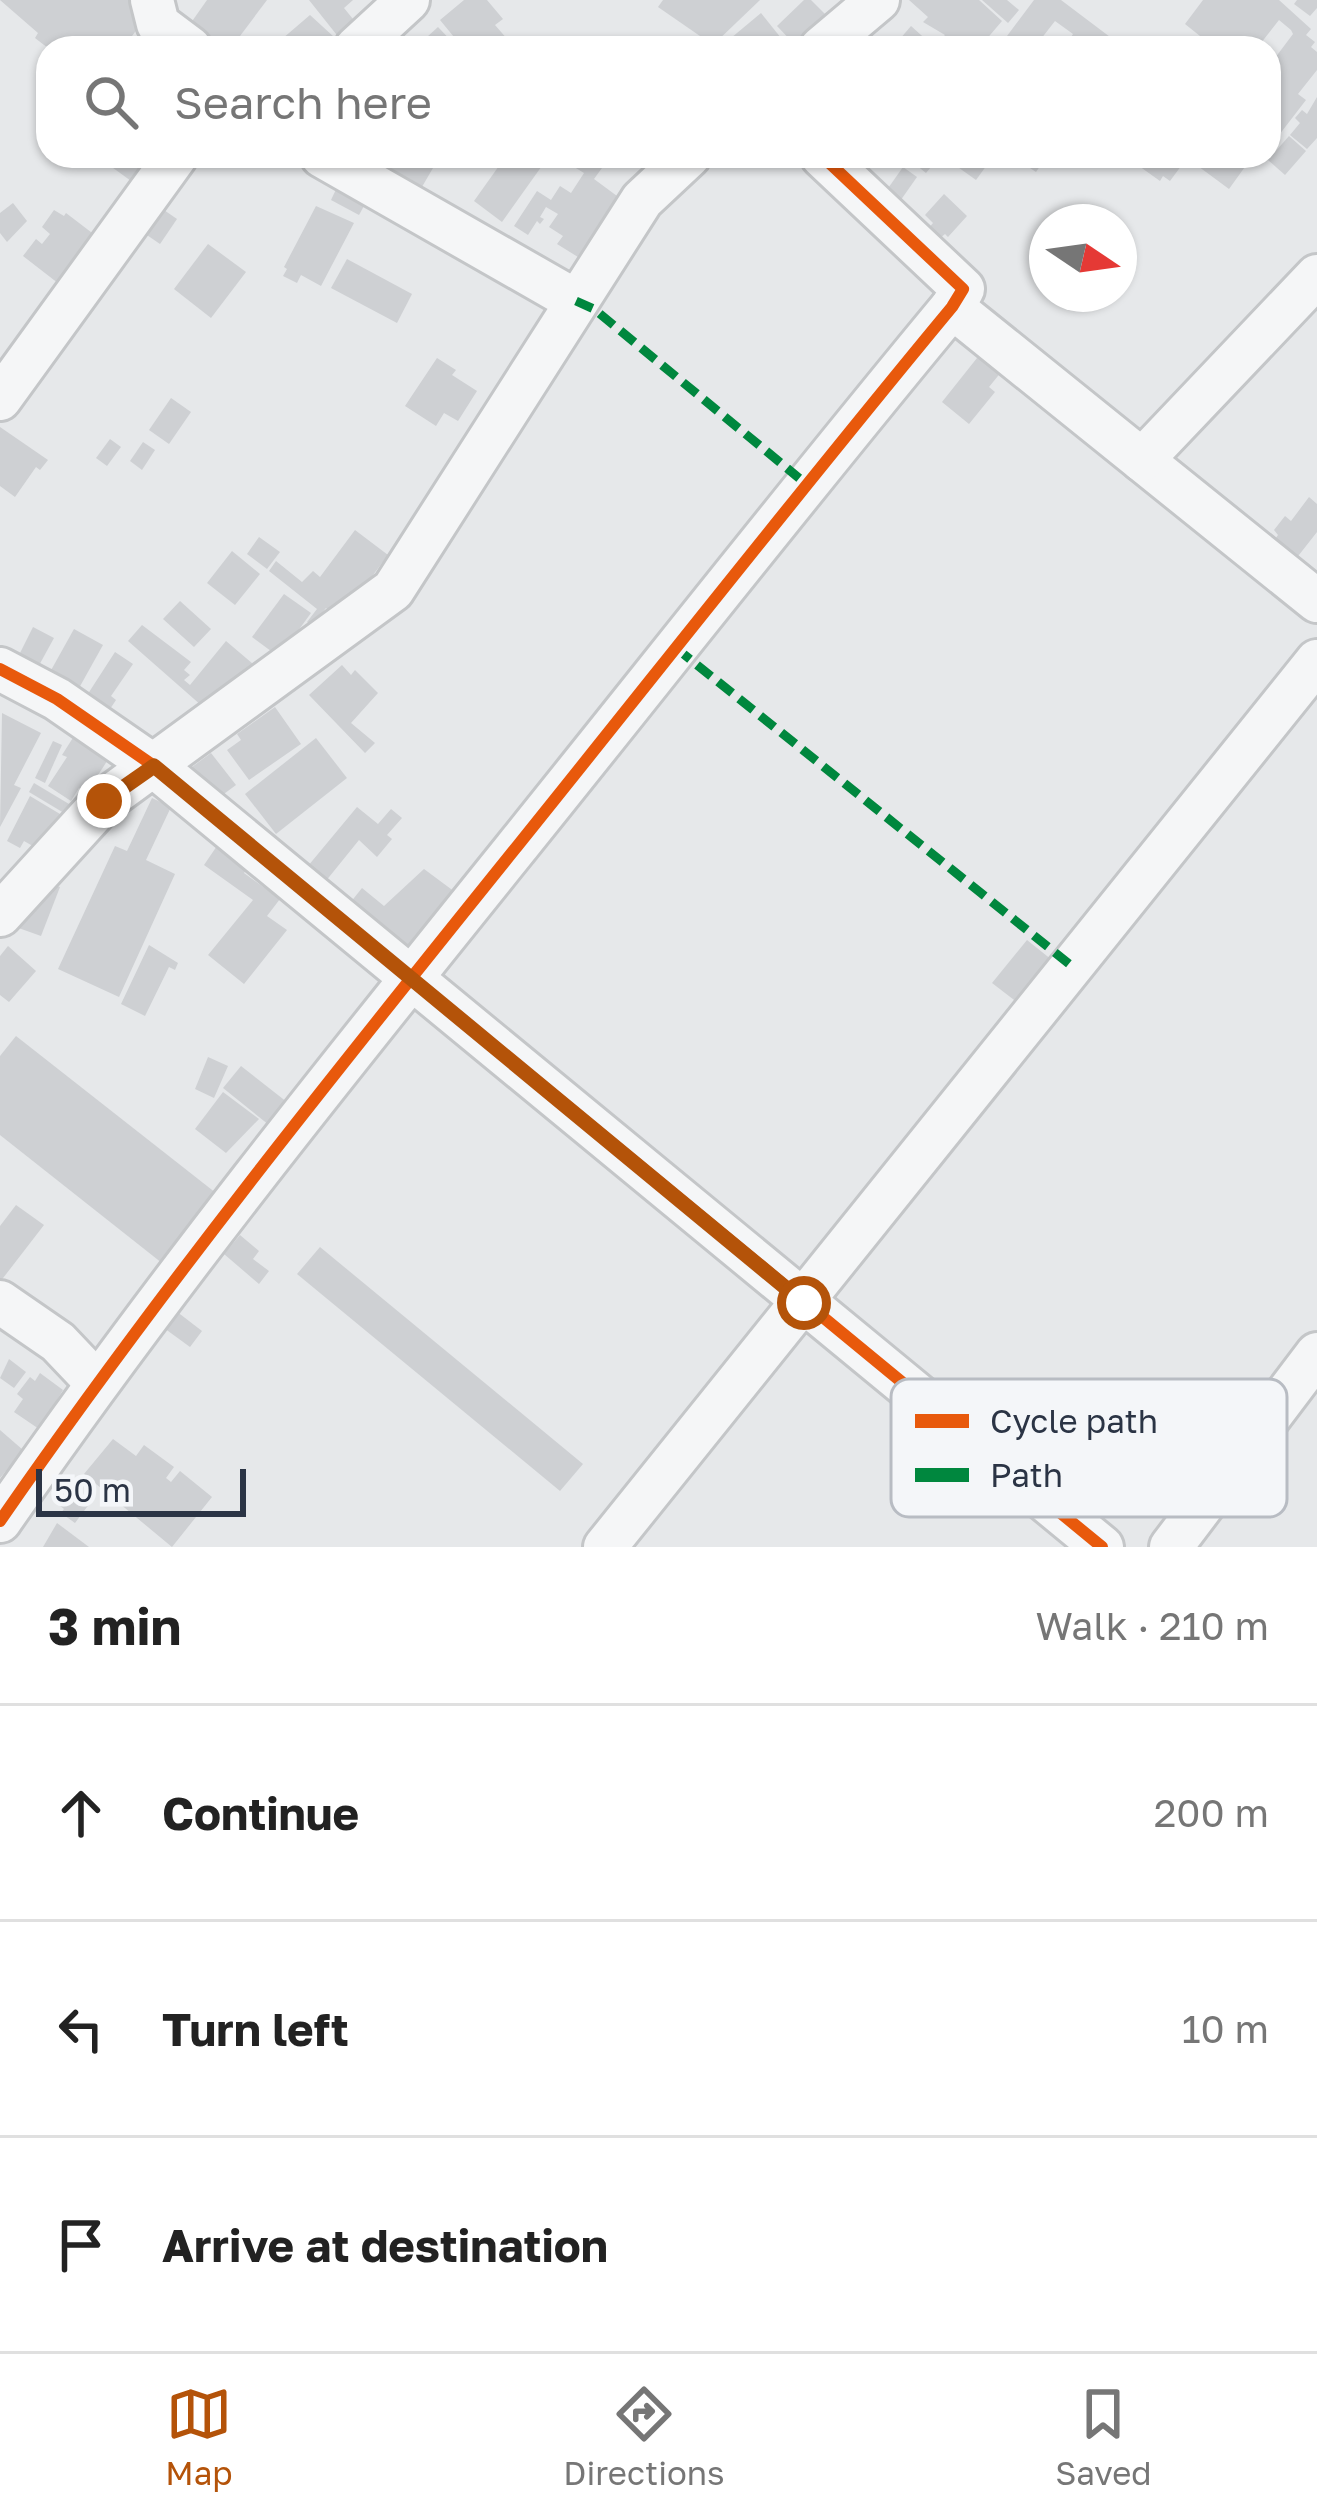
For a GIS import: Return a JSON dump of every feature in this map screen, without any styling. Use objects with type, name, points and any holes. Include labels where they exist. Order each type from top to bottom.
[{"type":"street","points":[[152,0],[158,24],[174,36]]},
{"type":"street","points":[[369,36],[408,0]]},
{"type":"street","points":[[835,36],[878,0]]},
{"type":"street","points":[[0,399],[167,168]]},
{"type":"street","points":[[343,168],[576,301]]},
{"type":"street","points":[[0,915],[104,801],[393,590],[642,200],[676,168]]},
{"type":"street","points":[[0,1521],[96,1382],[410,980],[805,483],[952,307],[963,289],[835,168]]},
{"type":"street","points":[[1142,460],[1317,276]]},
{"type":"street","points":[[952,307],[1317,601]]},
{"type":"street","points":[[604,1547],[1317,662]]},
{"type":"street","points":[[0,669],[57,699],[154,766],[897,1379]]},
{"type":"street","points":[[0,1302],[58,1342],[96,1382]]},
{"type":"street","points":[[1287,1394],[1317,1354]]},
{"type":"street","points":[[1065,1517],[1102,1547]]},
{"type":"street","points":[[1171,1547],[1194,1517]]},
{"type":"building","points":[[0,0],[143,0],[141,24],[132,36],[38,33]]},
{"type":"building","points":[[207,0],[267,0],[240,36],[201,36],[188,27]]},
{"type":"building","points":[[309,0],[353,0],[344,8],[357,24],[338,36]]},
{"type":"building","points":[[464,0],[487,0],[503,19],[495,25],[505,36],[453,36],[440,20]]},
{"type":"building","points":[[663,0],[760,0],[722,36],[700,36],[658,7]]},
{"type":"building","points":[[804,0],[811,0],[828,17],[810,36],[787,36],[777,26]]},
{"type":"building","points":[[909,0],[979,0],[1002,21],[989,36],[944,36],[923,22],[928,17]]},
{"type":"building","points":[[982,0],[1007,0],[1019,10],[1008,23]]},
{"type":"building","points":[[1034,0],[1061,0],[1109,36],[1072,36],[1055,21],[1043,36],[1007,36]]},
{"type":"building","points":[[1203,0],[1279,0],[1311,29],[1306,35],[1315,42],[1311,47],[1317,52],[1317,70],[1298,94],[1306,100],[1281,132],[1281,50],[1291,30],[1279,20],[1266,36],[1200,36],[1185,24]]},
{"type":"building","points":[[1317,0],[1317,8],[1310,16],[1294,4]]},
{"type":"building","points":[[761,13],[779,36],[733,36]]},
{"type":"building","points":[[310,15],[333,36],[286,36]]},
{"type":"building","points":[[911,26],[922,36],[902,36]]},
{"type":"building","points":[[1317,97],[1317,138],[1307,149],[1290,135],[1300,123],[1295,118],[1302,110],[1307,114]]},
{"type":"building","points":[[1289,136],[1306,151],[1285,175],[1277,168],[1281,168],[1281,145]]},
{"type":"building","points":[[113,168],[152,168],[138,186]]},
{"type":"building","points":[[386,168],[433,168],[419,192],[384,172]]},
{"type":"building","points":[[497,168],[540,168],[502,222],[474,201]]},
{"type":"building","points":[[576,168],[602,168],[594,179],[617,196],[578,257],[557,244],[563,236],[549,227],[558,214],[546,207],[540,217],[544,219],[528,235],[514,226],[537,191],[551,200],[560,186],[571,193],[584,173]]},
{"type":"building","points":[[902,168],[917,177],[898,204],[884,194]]},
{"type":"building","points":[[959,168],[985,168],[976,180]]},
{"type":"building","points":[[1142,168],[1180,168],[1170,181],[1163,176],[1160,181]]},
{"type":"building","points":[[1201,168],[1244,168],[1229,189]]},
{"type":"building","points":[[340,181],[369,197],[359,215],[331,200]]},
{"type":"building","points":[[944,194],[967,216],[948,237],[939,239],[928,229],[933,223],[925,215]]},
{"type":"building","points":[[13,203],[27,221],[7,242],[0,233],[0,213]]},
{"type":"building","points":[[316,206],[354,223],[321,286],[301,275],[297,283],[283,276]]},
{"type":"building","points":[[161,208],[177,219],[160,244],[144,233]]},
{"type":"building","points":[[54,210],[66,213],[100,239],[63,287],[23,256],[36,239],[42,244],[50,234],[42,227]]},
{"type":"building","points":[[208,244],[246,272],[211,318],[174,289]]},
{"type":"building","points":[[347,259],[412,294],[397,323],[331,288]]},
{"type":"building","points":[[981,353],[1002,371],[989,387],[995,392],[969,424],[942,402]]},
{"type":"building","points":[[437,358],[477,391],[458,421],[444,413],[436,426],[405,406]]},
{"type":"building","points":[[171,398],[191,412],[169,444],[149,430]]},
{"type":"building","points":[[0,427],[48,460],[40,470],[36,467],[15,497],[0,486]]},
{"type":"building","points":[[110,439],[121,447],[107,466],[96,458]]},
{"type":"building","points":[[143,442],[155,450],[142,470],[130,461]]},
{"type":"building","points":[[1309,497],[1317,504],[1317,532],[1295,560],[1273,542],[1278,535],[1274,530],[1285,516],[1291,521]]},
{"type":"building","points":[[355,530],[388,555],[352,603],[336,616],[326,608],[322,613],[329,619],[319,632],[307,622],[317,609],[269,571],[276,561],[302,582],[313,571],[320,577]]},
{"type":"building","points":[[259,537],[280,552],[267,569],[247,554]]},
{"type":"building","points":[[232,551],[260,574],[235,605],[207,583]]},
{"type":"building","points":[[284,594],[311,613],[279,657],[252,637]]},
{"type":"building","points":[[180,601],[211,629],[194,647],[163,619]]},
{"type":"building","points":[[142,625],[191,662],[184,670],[190,675],[184,680],[190,685],[226,641],[259,669],[202,706],[128,641]]},
{"type":"building","points":[[33,627],[54,638],[37,669],[17,659]]},
{"type":"building","points":[[74,629],[103,645],[74,697],[45,681]]},
{"type":"building","points":[[115,652],[133,664],[111,696],[116,700],[104,718],[82,703]]},
{"type":"building","points":[[342,665],[351,675],[355,670],[378,693],[351,723],[375,743],[365,753],[309,695]]},
{"type":"building","points":[[275,707],[301,744],[249,780],[227,750],[241,740],[237,734]]},
{"type":"building","points":[[2,713],[41,733],[14,785],[21,788],[0,827]]},
{"type":"building","points":[[76,733],[111,755],[87,792],[79,788],[71,801],[48,786]]},
{"type":"building","points":[[316,738],[347,778],[276,834],[245,794]]},
{"type":"building","points":[[53,741],[62,745],[45,783],[35,778]]},
{"type":"building","points":[[211,753],[236,785],[217,799],[192,767]]},
{"type":"building","points":[[34,783],[74,807],[69,816],[29,792]]},
{"type":"building","points":[[30,796],[65,817],[38,849],[24,841],[20,848],[7,841]]},
{"type":"building","points":[[152,798],[171,807],[146,860],[175,874],[119,997],[58,969],[115,846],[127,851]]},
{"type":"building","points":[[357,807],[378,824],[391,809],[402,818],[377,857],[359,840],[321,887],[303,872]]},
{"type":"building","points":[[221,840],[250,864],[244,873],[280,899],[267,916],[287,930],[244,984],[208,955],[253,900],[204,865]]},
{"type":"building","points":[[424,869],[459,895],[407,958],[346,908],[362,888],[384,906]]},
{"type":"building","points":[[44,882],[60,887],[41,936],[13,926]]},
{"type":"building","points":[[1027,940],[1052,960],[1018,1003],[992,983]]},
{"type":"building","points":[[149,945],[178,963],[175,970],[169,967],[145,1016],[121,1004]]},
{"type":"building","points":[[8,946],[36,971],[9,1002],[0,995],[0,956]]},
{"type":"building","points":[[16,1036],[221,1197],[167,1267],[0,1135],[0,1056]]},
{"type":"building","points":[[208,1057],[228,1066],[214,1098],[195,1089]]},
{"type":"building","points":[[241,1066],[292,1106],[274,1129],[223,1088]]},
{"type":"building","points":[[223,1092],[259,1119],[226,1153],[195,1129]]},
{"type":"building","points":[[16,1205],[44,1225],[0,1282],[0,1226]]},
{"type":"building","points":[[240,1235],[259,1251],[253,1259],[269,1271],[259,1284],[224,1254]]},
{"type":"building","points":[[320,1247],[583,1464],[560,1491],[297,1274]]},
{"type":"building","points":[[176,1311],[202,1331],[190,1347],[164,1328]]},
{"type":"building","points":[[9,1359],[26,1372],[14,1388],[0,1378]]},
{"type":"building","points":[[40,1373],[63,1390],[39,1429],[14,1412],[23,1399],[17,1394],[30,1377],[35,1381]]},
{"type":"building","points":[[0,1430],[23,1450],[0,1478]]},
{"type":"building","points":[[113,1439],[136,1456],[144,1445],[174,1467],[166,1478],[171,1482],[180,1471],[212,1497],[172,1547],[84,1474]]},
{"type":"building","points":[[71,1489],[90,1503],[75,1523],[61,1513],[64,1509],[59,1505]]},
{"type":"building","points":[[57,1523],[89,1547],[43,1547]]},
{"type":"marked path","points":[[576,301],[594,309],[805,483]]},
{"type":"marked path","points":[[676,648],[1073,967]]},
{"type":"cycle path","points":[[0,1521],[254,1178],[952,307],[963,289],[835,168]]},
{"type":"cycle path","points":[[0,669],[57,699],[154,766],[898,1379]]},
{"type":"cycle path","points":[[1066,1517],[1102,1547]]},
{"type":"route","points":[[104,801],[154,766],[804,1303]]}]
